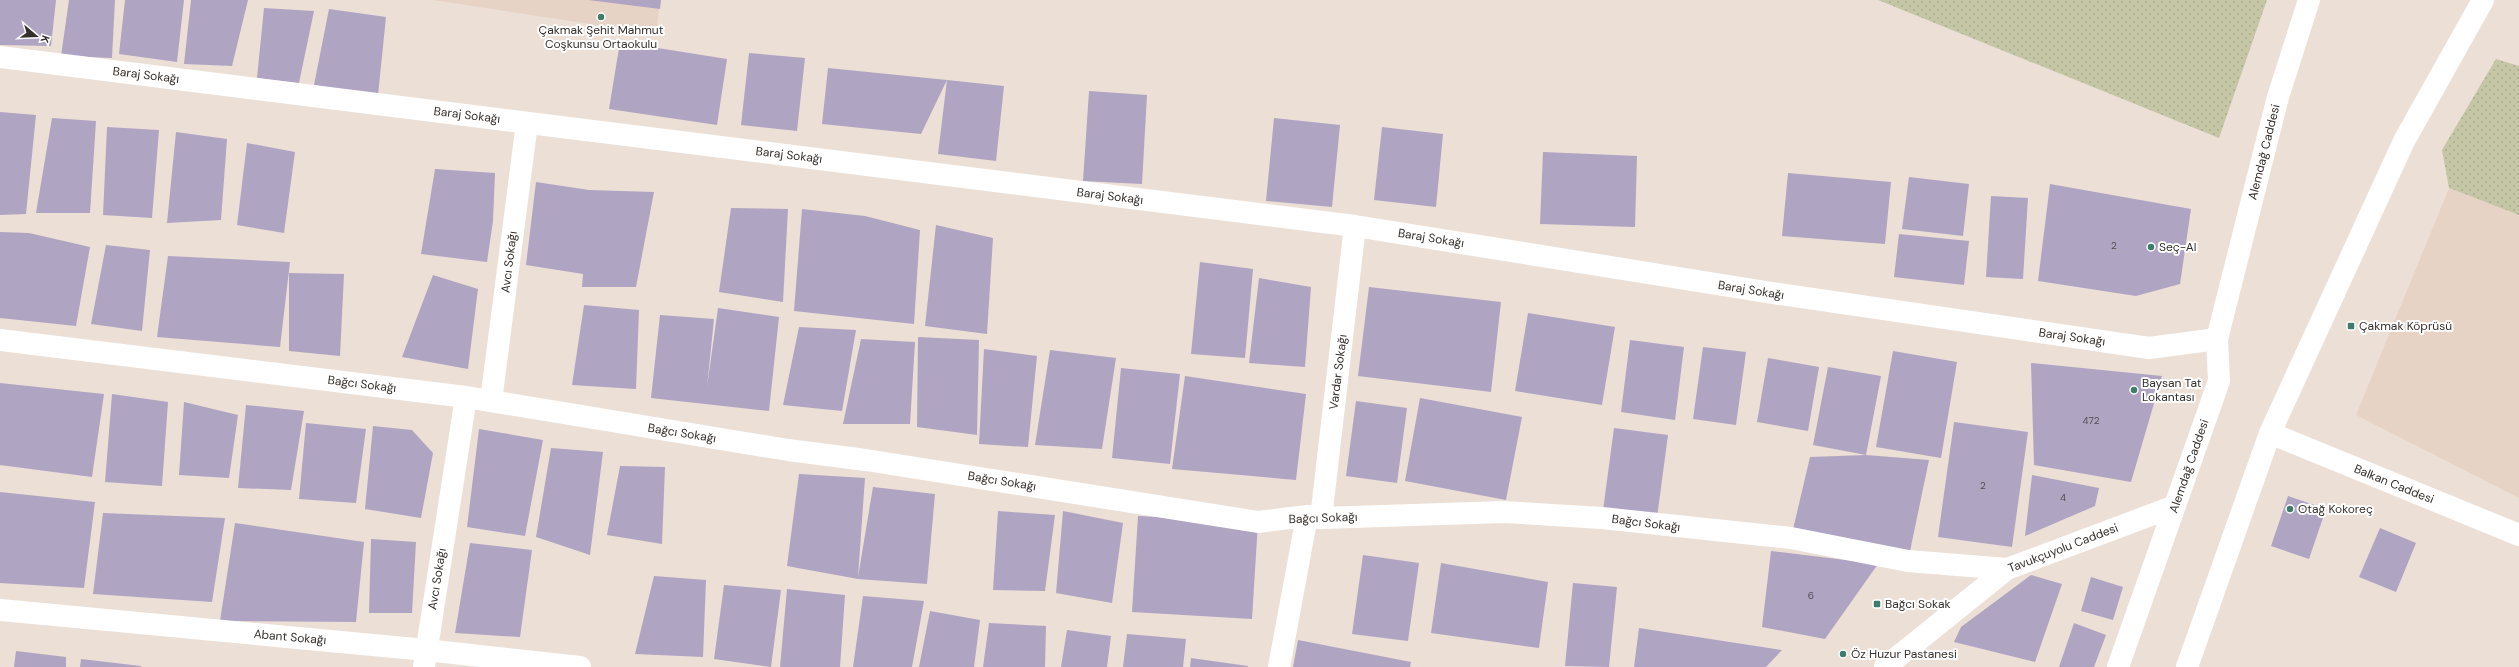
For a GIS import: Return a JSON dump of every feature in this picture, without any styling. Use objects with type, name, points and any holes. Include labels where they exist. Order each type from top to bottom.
[{"type":"street","name":"Alemdağ Caddesi","points":[[2118,667],[2219,381],[2217,339],[2278,96],[2309,0]]},
{"type":"street","points":[[2187,667],[2270,433],[2404,141],[2483,0]]},
{"type":"street","name":"Baraj Sokağı","points":[[0,57],[1355,226],[1774,293],[2149,348],[2217,339]]},
{"type":"street","name":"Avcı Sokağı","points":[[491,401],[527,123]]},
{"type":"street","name":"Vardar Sokağı","points":[[1279,667],[1314,517],[1355,226]]},
{"type":"street","name":"Bağcı Sokağı","points":[[0,340],[466,397],[788,450],[874,461],[1258,522],[1314,517],[1504,512],[1602,518],[1791,538],[1908,561],[2007,569]]},
{"type":"street","name":"Avcı Sokağı","points":[[425,658],[466,397]]},
{"type":"street","name":"Balkan Caddesi","points":[[2270,433],[2519,535]]},
{"type":"street","name":"Tavukçuyolu Caddesi","points":[[1885,667],[2007,569],[2175,506]]},
{"type":"street","name":"Abant Sokağı","points":[[0,610],[425,658],[580,667]]},
{"type":"shaded area","name":"Çakmak Şehit Mahmut Coşkunsu Ortaokulu","points":[[433,0],[660,0],[656,34]]},
{"type":"shaded area","points":[[2449,188],[2519,215],[2519,498],[2356,415]]},
{"type":"green space","points":[[1878,0],[2267,0],[2219,138]]},
{"type":"green space","points":[[2496,59],[2519,66],[2519,215],[2449,188],[2442,150]]},
{"type":"building","points":[[0,0],[56,0],[51,46],[0,45]]},
{"type":"building","points":[[69,0],[115,0],[112,58],[61,56]]},
{"type":"building","points":[[125,0],[184,0],[177,62],[119,54]]},
{"type":"building","points":[[191,0],[248,0],[232,66],[184,64]]},
{"type":"building","points":[[588,0],[661,0],[660,9]]},
{"type":"building","points":[[264,8],[314,11],[299,83],[257,78]]},
{"type":"building","points":[[329,9],[386,17],[378,95],[314,85]]},
{"type":"building","points":[[620,42],[727,59],[717,125],[609,109]]},
{"type":"building","points":[[749,53],[805,58],[797,131],[741,125]]},
{"type":"building","points":[[828,68],[947,80],[921,134],[822,124]]},
{"type":"building","points":[[947,80],[1004,86],[996,161],[938,154]]},
{"type":"building","points":[[1089,91],[1147,95],[1142,184],[1083,181]]},
{"type":"building","points":[[0,112],[36,115],[26,214],[0,215]]},
{"type":"building","points":[[52,118],[96,121],[90,213],[36,213]]},
{"type":"building","points":[[1274,118],[1340,125],[1332,207],[1266,201]]},
{"type":"building","points":[[107,127],[159,130],[152,218],[103,215]]},
{"type":"building","points":[[1382,127],[1443,134],[1436,207],[1374,200]]},
{"type":"building","points":[[176,132],[227,139],[221,220],[167,223]]},
{"type":"building","points":[[247,143],[295,152],[284,233],[237,225]]},
{"type":"building","points":[[1543,152],[1637,156],[1635,227],[1540,224]]},
{"type":"building","points":[[435,169],[495,173],[493,221],[487,262],[421,254]]},
{"type":"building","points":[[1788,173],[1891,182],[1885,244],[1782,236]]},
{"type":"building","points":[[1909,177],[1969,184],[1963,236],[1902,229]]},
{"type":"building","points":[[536,182],[589,190],[654,192],[636,287],[582,287],[583,274],[526,265]]},
{"type":"building","points":[[2050,184],[2191,209],[2180,284],[2136,296],[2038,281]]},
{"type":"building","points":[[1991,196],[2028,198],[2023,279],[1986,277]]},
{"type":"building","points":[[731,208],[788,209],[783,302],[719,292]]},
{"type":"building","points":[[802,209],[865,216],[920,230],[914,324],[794,311]]},
{"type":"building","points":[[936,225],[993,238],[987,334],[925,326]]},
{"type":"building","points":[[0,232],[29,233],[90,247],[76,326],[0,318]]},
{"type":"building","points":[[1899,234],[1969,241],[1964,285],[1894,277]]},
{"type":"building","points":[[106,245],[150,250],[142,331],[91,324]]},
{"type":"building","points":[[168,256],[290,262],[280,347],[157,337]]},
{"type":"building","points":[[1200,262],[1253,269],[1245,358],[1191,354]]},
{"type":"building","points":[[289,273],[344,274],[340,356],[289,351]]},
{"type":"building","points":[[433,275],[478,289],[468,369],[402,357]]},
{"type":"building","points":[[1259,278],[1311,287],[1305,367],[1249,363]]},
{"type":"building","points":[[1369,287],[1501,302],[1491,392],[1358,376]]},
{"type":"building","points":[[584,305],[639,310],[636,389],[572,385]]},
{"type":"building","points":[[718,308],[779,317],[769,411],[651,398],[660,315],[714,319],[707,387]]},
{"type":"building","points":[[1528,313],[1615,327],[1602,405],[1515,391]]},
{"type":"building","points":[[799,327],[856,330],[842,411],[783,405]]},
{"type":"building","points":[[918,337],[979,340],[977,435],[917,427]]},
{"type":"building","points":[[861,339],[915,342],[910,424],[843,424]]},
{"type":"building","points":[[1630,340],[1684,347],[1675,420],[1621,412]]},
{"type":"building","points":[[1703,347],[1746,352],[1736,425],[1693,419]]},
{"type":"building","points":[[984,349],[1037,356],[1028,447],[979,444]]},
{"type":"building","points":[[1050,350],[1116,358],[1102,449],[1035,445]]},
{"type":"building","points":[[1893,351],[1957,362],[1941,458],[1876,447]]},
{"type":"building","points":[[1768,358],[1819,367],[1808,431],[1757,422]]},
{"type":"building","points":[[2031,363],[2162,376],[2131,482],[2034,465]]},
{"type":"building","points":[[1828,367],[1881,376],[1866,455],[1813,445]]},
{"type":"building","points":[[1121,368],[1180,374],[1170,464],[1112,458]]},
{"type":"building","points":[[1185,376],[1306,394],[1296,480],[1172,469]]},
{"type":"building","points":[[0,383],[104,394],[92,477],[0,465]]},
{"type":"building","points":[[112,394],[168,402],[162,486],[105,482]]},
{"type":"building","points":[[1420,398],[1522,417],[1506,500],[1405,481]]},
{"type":"building","points":[[1356,401],[1407,408],[1397,483],[1346,476]]},
{"type":"building","points":[[184,402],[238,415],[229,478],[179,475]]},
{"type":"building","points":[[246,405],[304,411],[291,490],[238,488]]},
{"type":"building","points":[[1954,422],[2028,432],[2012,547],[1938,537]]},
{"type":"building","points":[[306,423],[366,429],[356,503],[299,499]]},
{"type":"building","points":[[373,426],[412,430],[433,453],[421,518],[365,509]]},
{"type":"building","points":[[1614,428],[1668,435],[1656,525],[1602,518]]},
{"type":"building","points":[[479,429],[543,440],[525,536],[467,527]]},
{"type":"building","points":[[551,448],[603,452],[590,555],[536,537]]},
{"type":"building","points":[[1866,455],[1929,460],[1908,561],[1791,538],[1810,457]]},
{"type":"building","points":[[620,466],[665,467],[662,544],[607,535]]},
{"type":"building","points":[[799,474],[865,478],[858,577],[873,487],[935,494],[927,584],[858,579],[787,566]]},
{"type":"building","points":[[2032,475],[2099,488],[2095,506],[2025,536]]},
{"type":"building","points":[[0,492],[95,502],[84,588],[0,583]]},
{"type":"building","points":[[2288,496],[2326,509],[2309,559],[2271,546]]},
{"type":"building","points":[[998,511],[1055,515],[1045,591],[993,590]]},
{"type":"building","points":[[1063,511],[1123,523],[1112,603],[1056,593]]},
{"type":"building","points":[[103,513],[225,518],[212,602],[93,594]]},
{"type":"building","points":[[1138,516],[1258,522],[1252,619],[1132,612]]},
{"type":"building","points":[[235,523],[364,542],[356,622],[220,621]]},
{"type":"building","points":[[2380,528],[2416,543],[2396,592],[2359,577]]},
{"type":"building","points":[[371,539],[416,542],[412,613],[369,613]]},
{"type":"building","points":[[470,543],[532,550],[520,637],[455,633]]},
{"type":"building","points":[[1771,551],[1878,564],[1825,639],[1762,627]]},
{"type":"building","points":[[1363,555],[1419,563],[1408,641],[1352,634]]},
{"type":"building","points":[[1441,563],[1548,582],[1539,648],[1431,633]]},
{"type":"building","points":[[2031,575],[2062,584],[2035,662],[1954,642],[1961,627]]},
{"type":"building","points":[[654,576],[706,580],[703,657],[635,654]]},
{"type":"building","points":[[2091,577],[2123,587],[2113,620],[2081,611]]},
{"type":"building","points":[[1573,583],[1617,587],[1609,667],[1565,666]]},
{"type":"building","points":[[724,585],[781,590],[771,667],[714,659]]},
{"type":"building","points":[[787,589],[845,595],[840,667],[780,667]]},
{"type":"building","points":[[863,596],[924,601],[912,667],[853,667]]},
{"type":"building","points":[[930,611],[980,620],[974,667],[919,667]]},
{"type":"building","points":[[989,623],[1046,626],[1045,667],[983,667]]},
{"type":"building","points":[[2074,623],[2106,635],[2094,667],[2059,667]]},
{"type":"building","points":[[1639,628],[1782,650],[1766,667],[1634,667]]},
{"type":"building","points":[[1067,630],[1111,636],[1107,667],[1061,667]]},
{"type":"building","points":[[1127,634],[1186,639],[1183,667],[1123,667]]},
{"type":"building","points":[[1298,640],[1411,662],[1410,667],[1293,667]]},
{"type":"building","points":[[16,651],[66,657],[66,667],[14,667]]},
{"type":"building","points":[[1191,658],[1248,666],[1248,667],[1190,667]]},
{"type":"building","points":[[81,659],[141,666],[141,667],[80,667]]},
{"type":"place","name":"Çakmak Şehit Mahmut Coşkunsu Ortaokulu","points":[[601,17]]},
{"type":"place","name":"Seç-Al","points":[[2151,247]]},
{"type":"place","name":"Çakmak Köprüsü","points":[[2351,326]]},
{"type":"place","name":"Baysan Tat Lokantası","points":[[2134,390]]},
{"type":"place","name":"Otağ Kokoreç","points":[[2290,509]]},
{"type":"place","name":"Bağcı Sokak","points":[[1877,604]]},
{"type":"place","name":"Öz Huzur Pastanesi","points":[[1843,654]]}]
